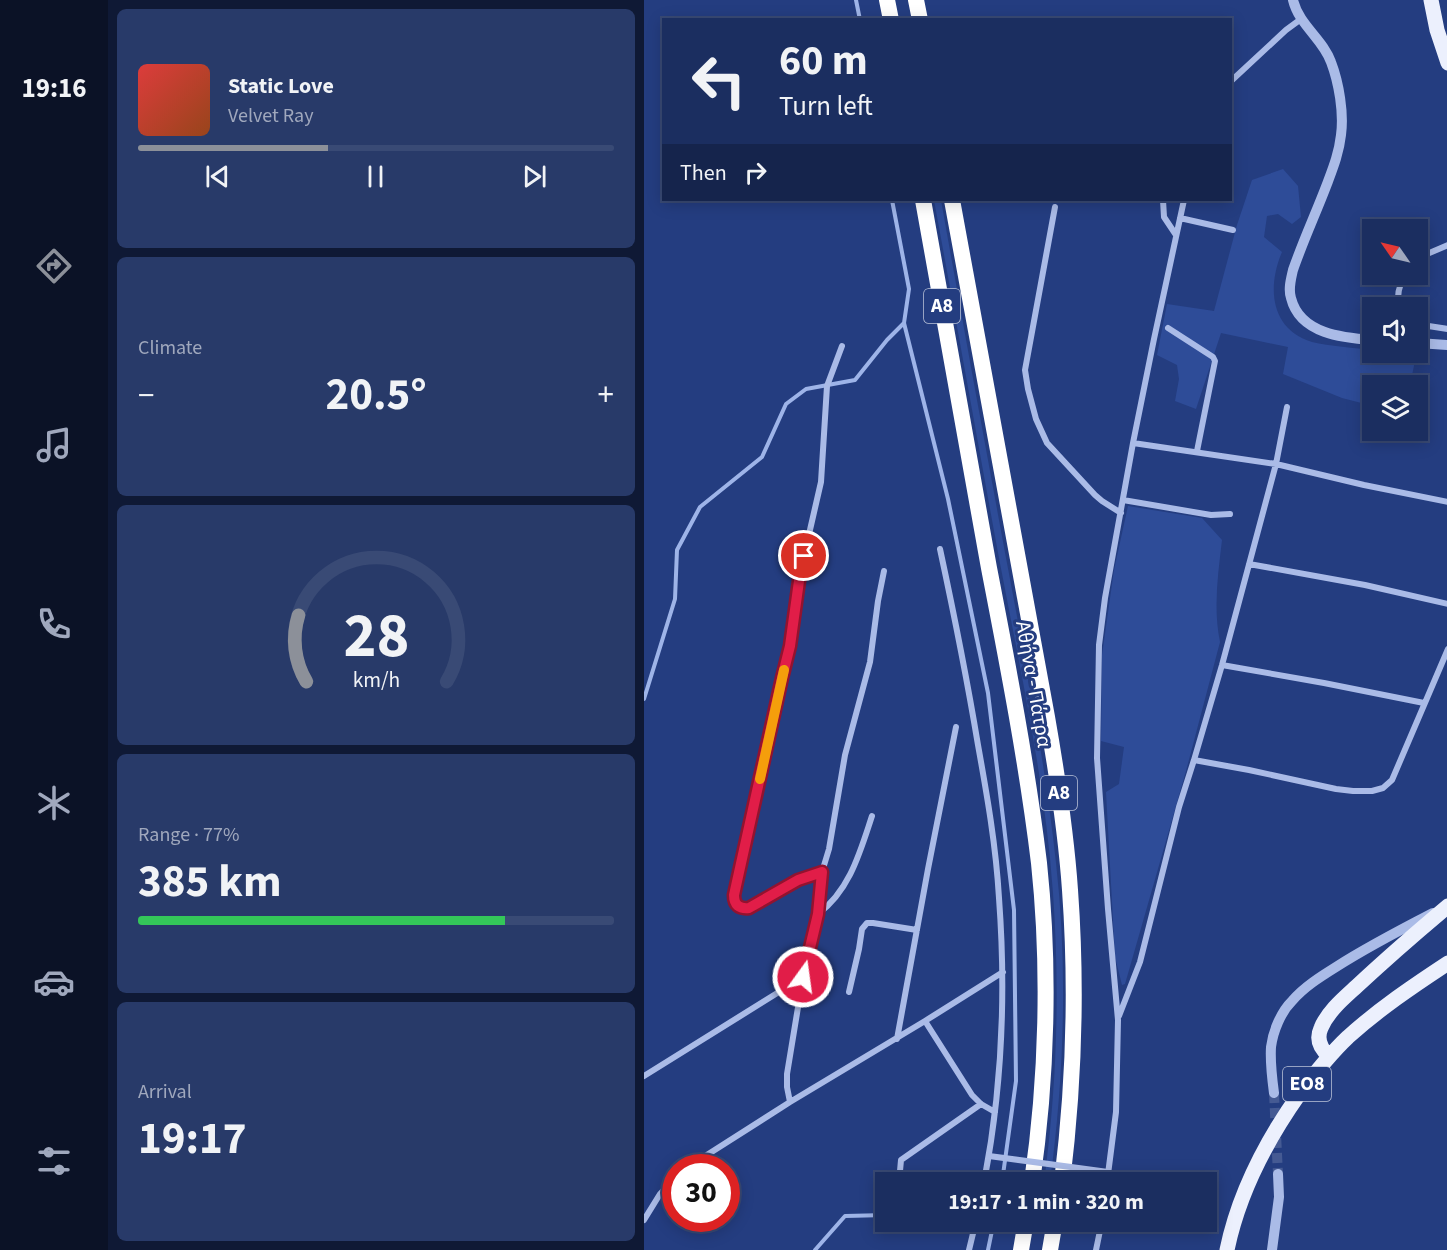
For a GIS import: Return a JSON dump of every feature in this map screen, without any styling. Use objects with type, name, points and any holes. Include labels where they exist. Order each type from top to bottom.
[{"type":"highway","points":[[887,0],[891,18]]},
{"type":"highway","points":[[917,0],[920,18]]},
{"type":"highway","name":"Αθήνα - Πάτρα","points":[[923,201],[1022,742],[1038,855],[1045,1009],[1041,1095],[1033,1172]]},
{"type":"highway","name":"Αθήνα - Πάτρα","points":[[952,201],[1050,737],[1066,852],[1070,891],[1074,1009],[1063,1172]]},
{"type":"highway","points":[[1021,1250],[1024,1232]]},
{"type":"highway","points":[[1050,1250],[1053,1232]]},
{"type":"main road","points":[[1431,0],[1437,30],[1448,63]]},
{"type":"main road","points":[[1329,1056],[1324,1052],[1319,1039],[1320,1029],[1328,1016],[1371,973],[1448,905]]},
{"type":"main road","name":"ΕΟ8","points":[[1227,1250],[1247,1184],[1262,1151],[1288,1111],[1329,1056],[1382,1009],[1448,963]]},
{"type":"street","points":[[1293,0],[1301,19],[1330,58],[1335,72],[1342,120],[1337,157],[1293,270],[1291,299],[1300,315],[1312,326],[1348,339],[1362,340]]},
{"type":"street","points":[[1232,79],[1301,19]]},
{"type":"street","points":[[1163,201],[1164,217],[1176,235]]},
{"type":"street","points":[[989,1156],[1108,1172],[1116,1112],[1118,1020],[1097,758],[1099,645],[1105,598],[1133,442],[1184,201]]},
{"type":"street","points":[[1055,207],[1025,369],[1028,389],[1036,419],[1047,443],[1095,495],[1121,513]]},
{"type":"street","points":[[1180,218],[1233,230]]},
{"type":"street","points":[[1428,254],[1448,245]]},
{"type":"street","points":[[1428,326],[1448,328]]},
{"type":"street","points":[[1168,328],[1213,357],[1215,361],[1197,451]]},
{"type":"street","points":[[1428,344],[1448,345]]},
{"type":"street","points":[[822,872],[798,880],[749,908],[743,909],[734,901],[790,646],[799,581],[821,482],[827,386],[842,346]]},
{"type":"street","points":[[1118,1020],[1140,962],[1170,839],[1222,664],[1276,464],[1288,407]]},
{"type":"street","points":[[1133,442],[1276,464],[1448,502]]},
{"type":"street","points":[[1123,500],[1211,514],[1230,514]]},
{"type":"street","points":[[940,549],[965,669],[993,832],[1000,897],[1003,972],[1000,1064],[986,1172]]},
{"type":"street","points":[[1249,564],[1366,585],[1448,604]]},
{"type":"street","points":[[790,1102],[787,1074],[803,977],[818,914],[822,872],[829,849],[845,755],[870,662],[884,571]]},
{"type":"street","points":[[1194,760],[1336,789],[1372,791],[1383,788],[1392,780],[1448,649]]},
{"type":"street","points":[[1222,664],[1324,682],[1424,704]]},
{"type":"street","points":[[897,1039],[956,727]]},
{"type":"street","points":[[818,914],[828,906],[849,879],[872,816]]},
{"type":"street","points":[[1274,1093],[1271,1045],[1282,1015],[1291,1002],[1320,977],[1346,960],[1448,905]]},
{"type":"street","points":[[849,992],[864,925],[873,923],[917,930]]},
{"type":"street","points":[[708,1154],[1003,972]]},
{"type":"street","points":[[644,1076],[803,977]]},
{"type":"street","points":[[925,1021],[972,1095],[981,1104],[995,1112]]},
{"type":"street","points":[[900,1172],[901,1160],[981,1104]]},
{"type":"street","points":[[1272,1250],[1278,1205],[1278,1174]]},
{"type":"street","points":[[644,1220],[662,1192]]},
{"type":"street","points":[[970,1250],[974,1232]]},
{"type":"street","points":[[1096,1250],[1100,1232]]},
{"type":"shaded area","points":[[1283,169],[1298,186],[1301,217],[1292,224],[1278,214],[1267,216],[1264,237],[1282,252],[1274,279],[1274,292],[1280,317],[1287,327],[1298,336],[1312,342],[1362,349],[1362,363],[1415,363],[1412,375],[1362,375],[1362,403],[1342,398],[1283,374],[1288,347],[1221,333],[1196,409],[1175,401],[1179,379],[1177,365],[1157,355],[1167,304],[1214,311],[1237,225],[1252,180]]},
{"type":"shaded area","points":[[934,201],[941,201],[1034,710],[1056,863],[1062,943],[1063,1023],[1059,1103],[1051,1172],[1045,1172],[1052,1110],[1056,1038],[1055,929],[1049,851],[1031,725]]},
{"type":"shaded area","points":[[1128,506],[1202,518],[1222,540],[1217,604],[1220,642],[1186,771],[1125,984],[1122,985],[1115,957],[1106,792],[1119,784],[1124,747],[1101,741],[1102,655],[1114,570]]},
{"type":"waterway","points":[[856,0],[860,18]]},
{"type":"waterway","points":[[892,201],[909,289],[904,323],[948,499],[988,693],[1014,910],[1016,1081],[1003,1172]]},
{"type":"waterway","points":[[644,699],[675,599],[677,550],[700,507],[762,457],[786,404],[806,389],[855,380],[887,340],[904,323]]},
{"type":"waterway","points":[[815,1250],[845,1216],[875,1215]]},
{"type":"waterway","points":[[988,1250],[992,1232]]},
{"type":"tunnel","points":[[1274,1093],[1278,1174]]},
{"type":"slow traffic","points":[[760,779],[784,670]]},
{"type":"route","points":[[803,977],[818,914],[822,872],[798,880],[749,908],[743,909],[737,906],[734,895],[790,646],[804,556]]}]
